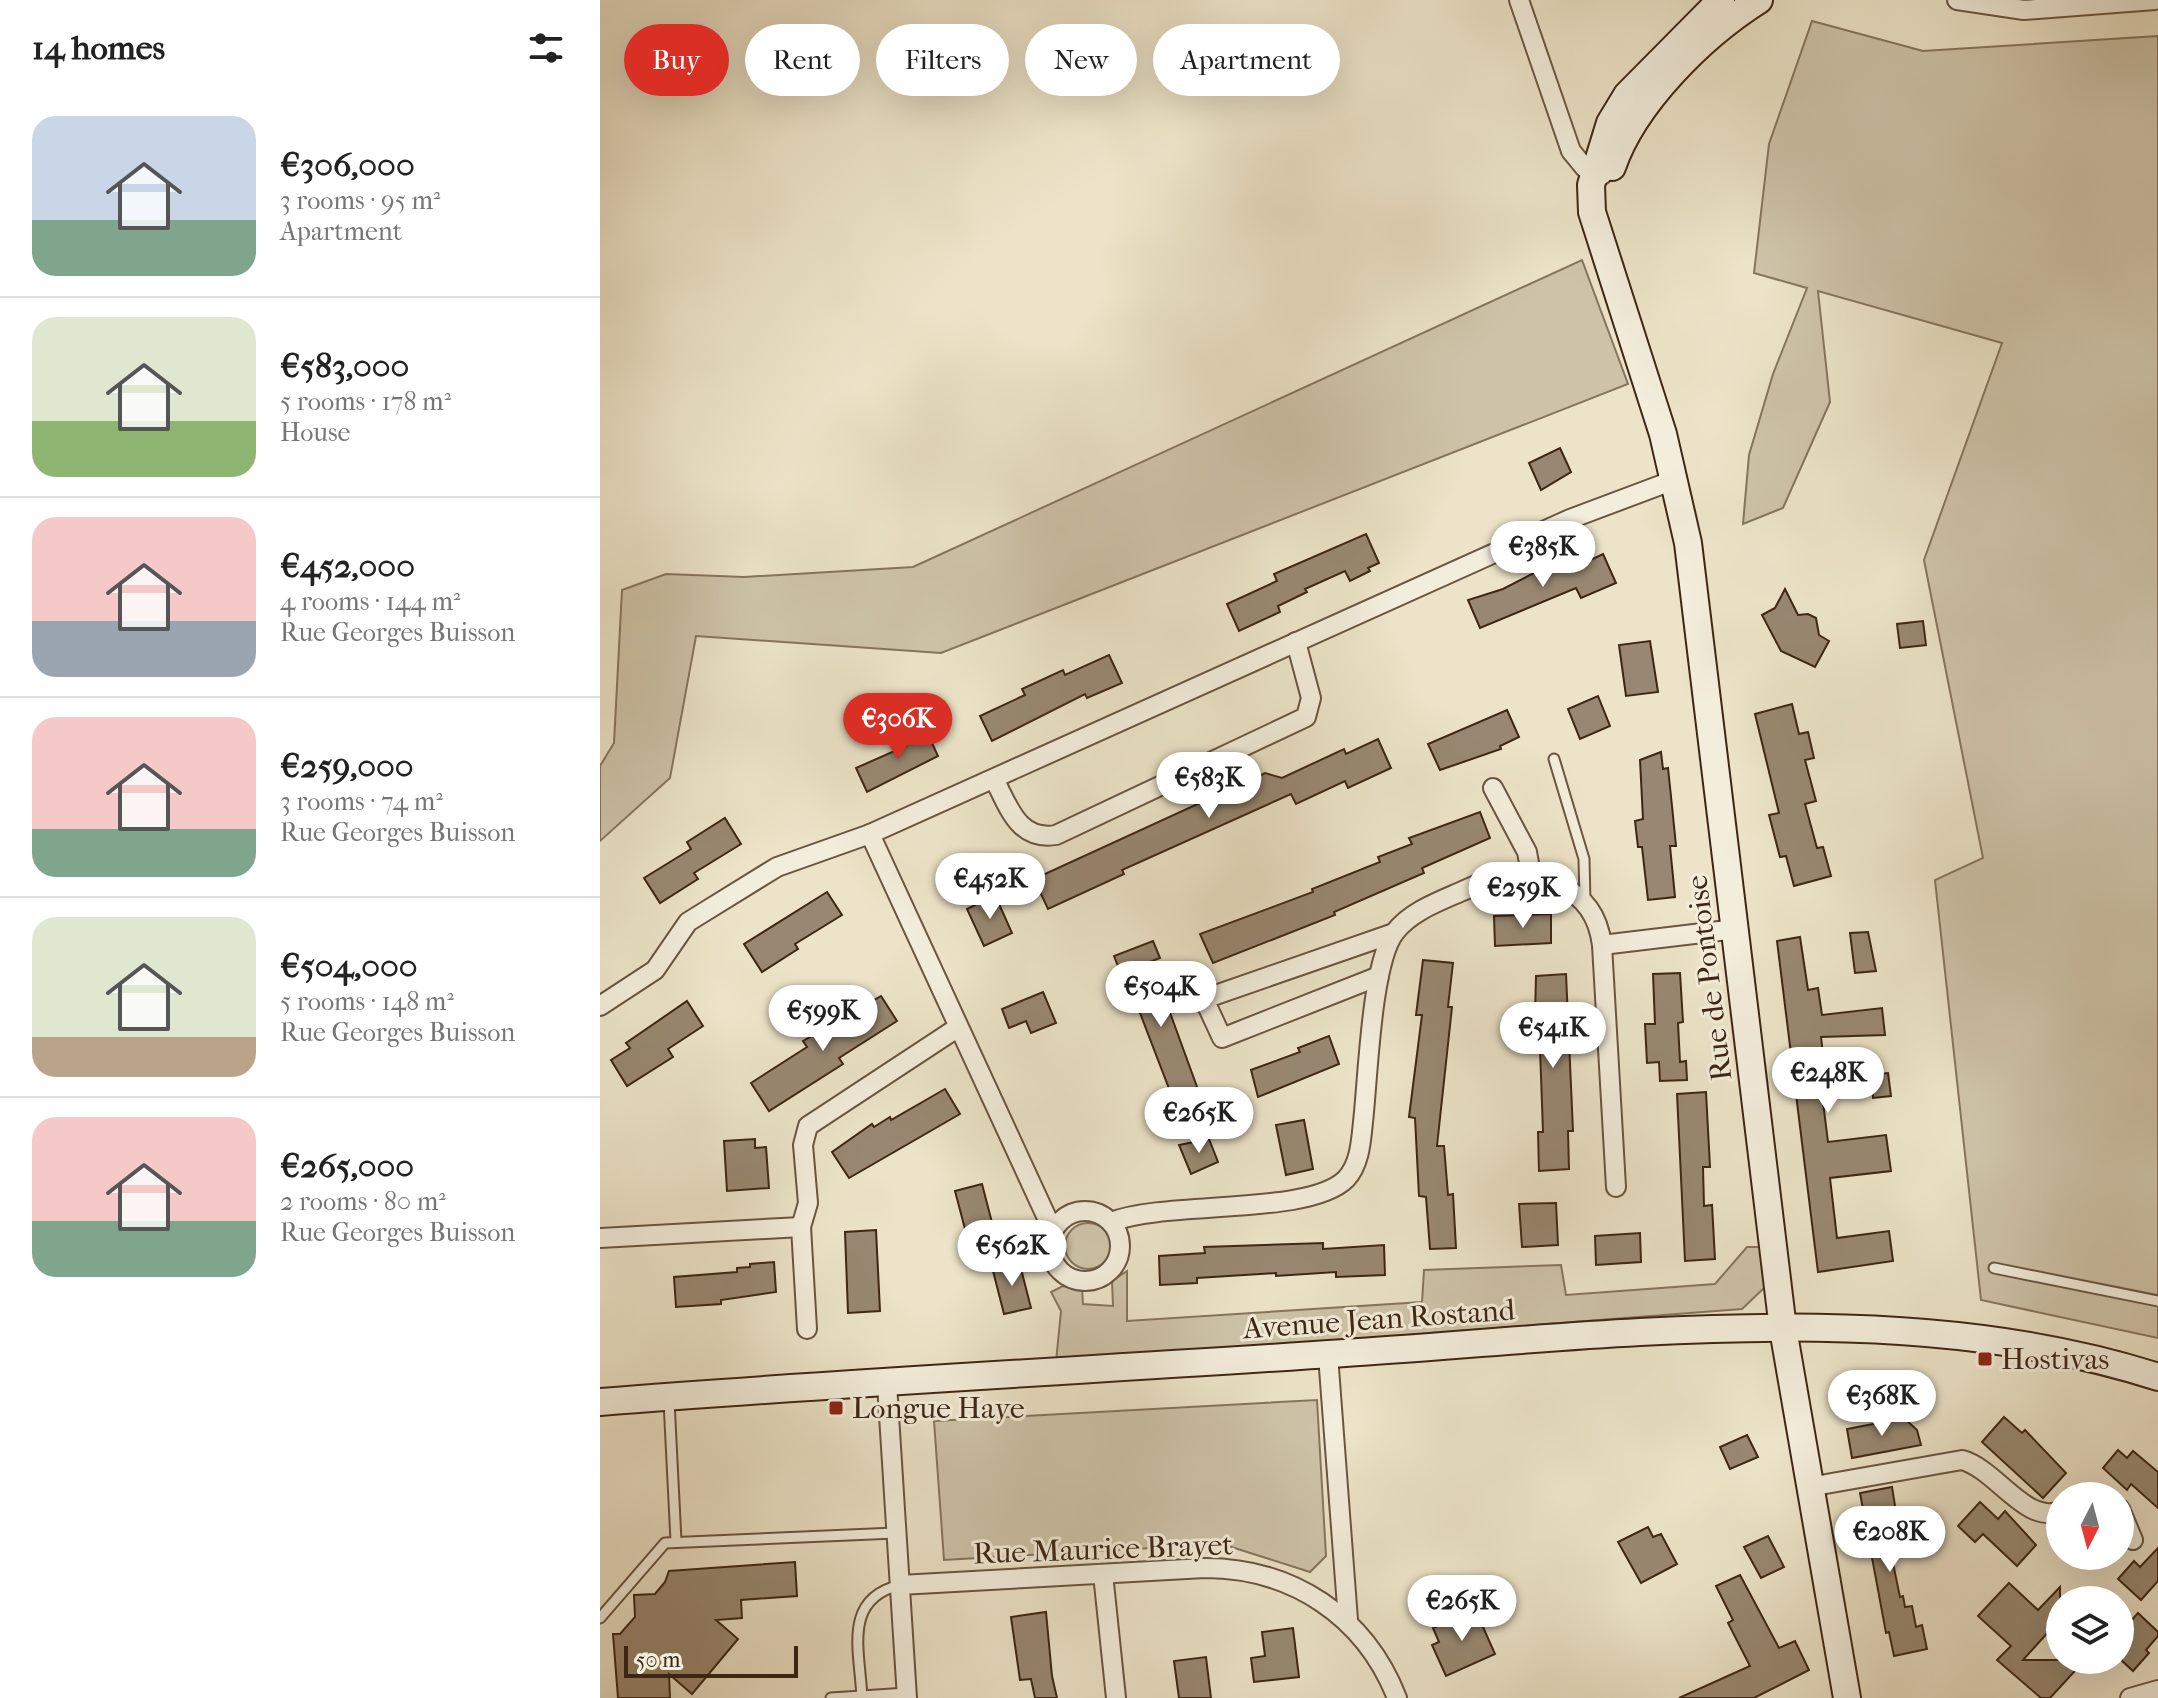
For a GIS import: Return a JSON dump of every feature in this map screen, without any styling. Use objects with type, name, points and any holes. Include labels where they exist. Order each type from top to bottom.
[{"type":"street","points":[[1519,0],[1571,151],[1601,175]]},
{"type":"street","points":[[1601,175],[1610,123],[1627,95],[1721,0]]},
{"type":"street","points":[[1601,175],[1642,106],[1725,25],[1759,0]]},
{"type":"street","points":[[1957,0],[2024,10],[2155,0]]},
{"type":"street","name":"Rue de Pontoise","points":[[1601,175],[1592,212],[1663,434],[1696,597],[1783,1329],[1847,1698]]},
{"type":"street","points":[[600,1006],[655,970],[688,922],[777,867],[870,834],[1578,516],[1674,480]]},
{"type":"street","points":[[994,779],[1024,830],[1039,836],[1056,835],[1306,717],[1311,698],[1296,642]]},
{"type":"street","points":[[1493,788],[1527,852],[1531,874]]},
{"type":"street","points":[[870,834],[1053,1231]]},
{"type":"street","points":[[1379,976],[1222,1038],[1204,999],[1394,933],[1422,911],[1496,875],[1531,874],[1552,880],[1585,902],[1598,922],[1602,945],[1616,1187]]},
{"type":"street","points":[[1602,945],[1736,929]]},
{"type":"street","points":[[1111,1222],[1148,1211],[1298,1199],[1327,1191],[1346,1179],[1361,1145],[1379,976],[1394,933]]},
{"type":"street","points":[[807,1329],[801,1227],[808,1203],[803,1145],[808,1126],[957,1028]]},
{"type":"street","points":[[1079,1211],[1099,1214],[1111,1222],[1119,1238],[1118,1258],[1107,1273],[1089,1280],[1070,1277],[1055,1264],[1050,1245],[1053,1231],[1066,1216],[1079,1211]]},
{"type":"street","points":[[600,1238],[801,1227]]},
{"type":"street","name":"Avenue Jean Rostand","points":[[600,1402],[1783,1329],[1862,1330],[1990,1342],[2101,1360],[2158,1377]]},
{"type":"street","points":[[1328,1355],[1348,1620]]},
{"type":"street","points":[[887,1384],[907,1696]]},
{"type":"street","points":[[1809,1487],[1962,1460],[1985,1469],[2033,1512],[2046,1514]]},
{"type":"street","name":"Rue Maurice Brayet","points":[[900,1585],[1239,1569],[1301,1589],[1348,1620],[1372,1651],[1397,1698]]},
{"type":"street","points":[[1103,1574],[1116,1698]]},
{"type":"street","points":[[2130,1698],[2158,1690]]},
{"type":"lane","points":[[1554,759],[1584,859],[1585,902]]},
{"type":"lane","points":[[1994,1268],[2158,1301]]},
{"type":"lane","points":[[668,1397],[676,1541]]},
{"type":"lane","points":[[600,1618],[665,1543],[895,1533]]},
{"type":"lane","points":[[862,1697],[860,1614],[869,1598],[900,1585]]},
{"type":"lane","points":[[831,1698],[907,1696]]},
{"type":"shaded area","points":[[1812,21],[1923,51],[2158,36],[2158,1338],[1981,1300],[1935,880],[1983,858],[1924,560],[2002,343],[1818,291],[1830,402],[1783,508],[1743,524],[1749,455],[1773,374],[1807,288],[1754,273],[1769,144]]},
{"type":"shaded area","points":[[1582,260],[1628,384],[941,653],[696,636],[670,778],[600,841],[600,766],[614,743],[622,590],[666,574],[744,577],[913,567]]},
{"type":"shaded area","points":[[1088,1223],[1104,1230],[1111,1246],[1104,1262],[1088,1269],[1072,1262],[1065,1246],[1072,1230]]},
{"type":"shaded area","points":[[1747,1247],[1760,1247],[1765,1287],[1742,1309],[1056,1362],[1061,1311],[1051,1292],[1063,1286],[1082,1288],[1083,1304],[1113,1306],[1112,1281],[1127,1271],[1127,1321],[1422,1302],[1424,1270],[1561,1265],[1566,1295],[1715,1284]]},
{"type":"shaded area","points":[[1317,1400],[1326,1556],[1310,1572],[1222,1544],[944,1560],[934,1421]]},
{"type":"building","points":[[1560,448],[1571,472],[1541,490],[1529,463]]},
{"type":"building","points":[[1366,534],[1379,563],[1368,568],[1370,571],[1350,581],[1345,571],[1305,589],[1307,592],[1278,606],[1280,612],[1239,631],[1227,604],[1277,581],[1274,574]]},
{"type":"building","points":[[1603,554],[1616,583],[1581,598],[1576,588],[1480,628],[1468,600],[1503,589],[1553,563],[1555,567],[1576,556],[1580,565]]},
{"type":"building","points":[[1785,589],[1798,615],[1808,614],[1816,618],[1819,635],[1829,641],[1815,667],[1781,651],[1762,615],[1775,608]]},
{"type":"building","points":[[1923,621],[1926,645],[1900,648],[1897,624]]},
{"type":"building","points":[[1650,641],[1658,692],[1626,696],[1619,645]]},
{"type":"building","points":[[1109,655],[1122,683],[1087,698],[1085,694],[992,741],[980,716],[1025,695],[1022,689],[1063,670],[1065,675]]},
{"type":"building","points":[[1598,696],[1610,726],[1580,739],[1568,709]]},
{"type":"building","points":[[1792,704],[1799,734],[1808,732],[1814,758],[1805,760],[1816,801],[1805,804],[1817,848],[1823,847],[1831,876],[1794,886],[1786,856],[1780,857],[1769,815],[1779,813],[1755,714]]},
{"type":"building","points":[[1507,710],[1519,737],[1500,746],[1501,749],[1440,770],[1428,744]]},
{"type":"building","points":[[925,728],[938,756],[867,792],[856,768],[906,746],[903,738]]},
{"type":"building","points":[[1378,739],[1391,768],[1348,788],[1345,781],[1296,804],[1291,794],[1122,870],[1124,874],[1048,909],[1034,879],[1265,773],[1282,778],[1344,749],[1346,754]]},
{"type":"building","points":[[1661,752],[1663,769],[1668,768],[1676,846],[1670,846],[1675,897],[1648,900],[1642,847],[1638,847],[1635,821],[1643,819],[1640,760]]},
{"type":"building","points":[[1480,812],[1490,838],[1422,868],[1424,873],[1334,912],[1335,915],[1213,963],[1200,934],[1313,892],[1312,889],[1380,862],[1378,857],[1412,844],[1409,838]]},
{"type":"building","points":[[725,818],[741,844],[694,873],[698,879],[660,903],[644,878],[691,849],[687,842]]},
{"type":"building","points":[[827,892],[842,915],[795,944],[798,949],[762,972],[744,944]]},
{"type":"building","points":[[995,895],[1012,933],[984,946],[967,909]]},
{"type":"building","points":[[1551,914],[1551,943],[1495,946],[1494,916]]},
{"type":"building","points":[[1868,932],[1876,971],[1855,973],[1850,933]]},
{"type":"building","points":[[1800,937],[1808,990],[1818,988],[1822,1015],[1882,1008],[1885,1035],[1821,1037],[1826,1078],[1820,1078],[1828,1142],[1886,1135],[1891,1171],[1830,1178],[1837,1238],[1889,1231],[1893,1261],[1818,1272],[1777,941]]},
{"type":"building","points":[[1153,941],[1160,958],[1147,963],[1162,1000],[1165,999],[1204,1106],[1198,1109],[1201,1118],[1183,1125],[1135,1000],[1132,1001],[1114,956]]},
{"type":"building","points":[[1423,960],[1453,963],[1448,1007],[1452,1007],[1437,1146],[1444,1146],[1448,1195],[1453,1194],[1456,1248],[1430,1249],[1426,1197],[1419,1196],[1415,1118],[1409,1117],[1422,1015],[1416,1015]]},
{"type":"building","points":[[1680,973],[1683,1022],[1678,1023],[1680,1062],[1686,1061],[1687,1080],[1660,1081],[1659,1062],[1647,1063],[1645,1024],[1655,1024],[1653,974]]},
{"type":"building","points":[[1566,974],[1573,1131],[1568,1131],[1569,1169],[1539,1171],[1538,1132],[1543,1132],[1540,1048],[1529,1049],[1527,1017],[1535,1017],[1536,976]]},
{"type":"building","points":[[1043,992],[1056,1023],[1031,1033],[1026,1021],[1009,1028],[1002,1009]]},
{"type":"building","points":[[881,996],[897,1021],[839,1058],[843,1064],[769,1111],[751,1083],[807,1047],[803,1041]]},
{"type":"building","points":[[687,1001],[703,1026],[668,1049],[673,1057],[627,1086],[611,1060],[630,1048],[626,1043]]},
{"type":"building","points":[[1329,1036],[1339,1064],[1258,1097],[1251,1070],[1300,1052],[1298,1048]]},
{"type":"building","points":[[1888,1073],[1891,1096],[1873,1098],[1871,1075]]},
{"type":"building","points":[[945,1089],[960,1114],[849,1178],[832,1152],[872,1124],[874,1127],[890,1117],[891,1120]]},
{"type":"building","points":[[1706,1092],[1710,1167],[1703,1167],[1704,1206],[1712,1205],[1715,1259],[1685,1261],[1677,1094]]},
{"type":"building","points":[[1304,1120],[1313,1169],[1286,1175],[1276,1125]]},
{"type":"building","points":[[755,1139],[755,1148],[766,1147],[769,1188],[727,1191],[724,1141]]},
{"type":"building","points":[[1209,1139],[1218,1162],[1191,1174],[1179,1145]]},
{"type":"building","points":[[982,1184],[997,1242],[970,1248],[955,1191]]},
{"type":"building","points":[[1556,1203],[1558,1245],[1522,1247],[1519,1204]]},
{"type":"building","points":[[876,1230],[880,1311],[848,1313],[845,1232]]},
{"type":"building","points":[[1640,1233],[1641,1262],[1596,1265],[1595,1236]]},
{"type":"building","points":[[1323,1243],[1323,1249],[1384,1245],[1385,1275],[1336,1277],[1336,1272],[1276,1276],[1276,1273],[1197,1278],[1197,1283],[1160,1285],[1159,1256],[1205,1253],[1204,1247]]},
{"type":"building","points":[[1019,1261],[1031,1308],[1004,1314],[992,1267]]},
{"type":"building","points":[[774,1262],[776,1292],[721,1300],[721,1304],[676,1307],[674,1277],[737,1272],[737,1268],[750,1267],[750,1264]]},
{"type":"building","points":[[2004,1417],[2022,1433],[2025,1430],[2066,1473],[2058,1482],[2046,1482],[2043,1498],[1982,1442]]},
{"type":"building","points":[[1904,1418],[1917,1430],[1921,1445],[1852,1458],[1847,1429]]},
{"type":"building","points":[[1747,1435],[1758,1457],[1730,1469],[1720,1447]]},
{"type":"building","points":[[2118,1450],[2127,1458],[2133,1451],[2158,1472],[2158,1508],[2134,1487],[2134,1482],[2118,1482],[2103,1468]]},
{"type":"building","points":[[1892,1487],[1896,1512],[1889,1513],[1894,1543],[1889,1544],[1900,1597],[1903,1596],[1905,1607],[1912,1606],[1916,1627],[1922,1625],[1927,1649],[1894,1656],[1889,1632],[1886,1633],[1860,1493]]},
{"type":"building","points":[[1980,1502],[1998,1519],[2005,1511],[2036,1545],[2017,1566],[1983,1534],[1975,1542],[1958,1526]]},
{"type":"building","points":[[1648,1527],[1653,1537],[1661,1534],[1677,1564],[1641,1583],[1618,1542]]},
{"type":"building","points":[[1768,1536],[1784,1567],[1761,1578],[1744,1547]]},
{"type":"building","points":[[2158,1548],[2158,1581],[2141,1600],[2134,1594],[2134,1586],[2126,1586],[2118,1579],[2126,1570],[2134,1570],[2134,1561],[2140,1567]]},
{"type":"building","points":[[795,1562],[797,1596],[741,1600],[742,1618],[716,1620],[738,1639],[692,1694],[669,1674],[670,1698],[618,1698],[613,1634],[620,1634],[635,1617],[634,1595],[655,1594],[669,1571]]},
{"type":"building","points":[[1740,1575],[1779,1648],[1795,1641],[1809,1670],[1754,1698],[1679,1698],[1750,1666],[1728,1623],[1733,1620],[1716,1586]]},
{"type":"building","points":[[2009,1583],[2038,1610],[2046,1602],[2046,1635],[2023,1660],[2046,1660],[2046,1674],[2072,1674],[2050,1698],[2041,1698],[1997,1660],[2011,1646],[1978,1616]]},
{"type":"building","points":[[1475,1609],[1495,1654],[1446,1676],[1432,1645],[1439,1642],[1433,1628]]},
{"type":"building","points":[[1046,1612],[1057,1698],[1035,1698],[1031,1679],[1020,1680],[1011,1617]]},
{"type":"building","points":[[2138,1613],[2158,1632],[2158,1636],[2146,1650],[2149,1653],[2134,1670],[2134,1617]]},
{"type":"building","points":[[1293,1628],[1299,1677],[1254,1682],[1251,1658],[1265,1656],[1262,1632]]},
{"type":"building","points":[[1206,1657],[1211,1698],[1179,1698],[1174,1661]]},
{"type":"place","name":"Hostivas","points":[[1985,1359]]},
{"type":"place","name":"Longue Haye","points":[[836,1408]]}]
